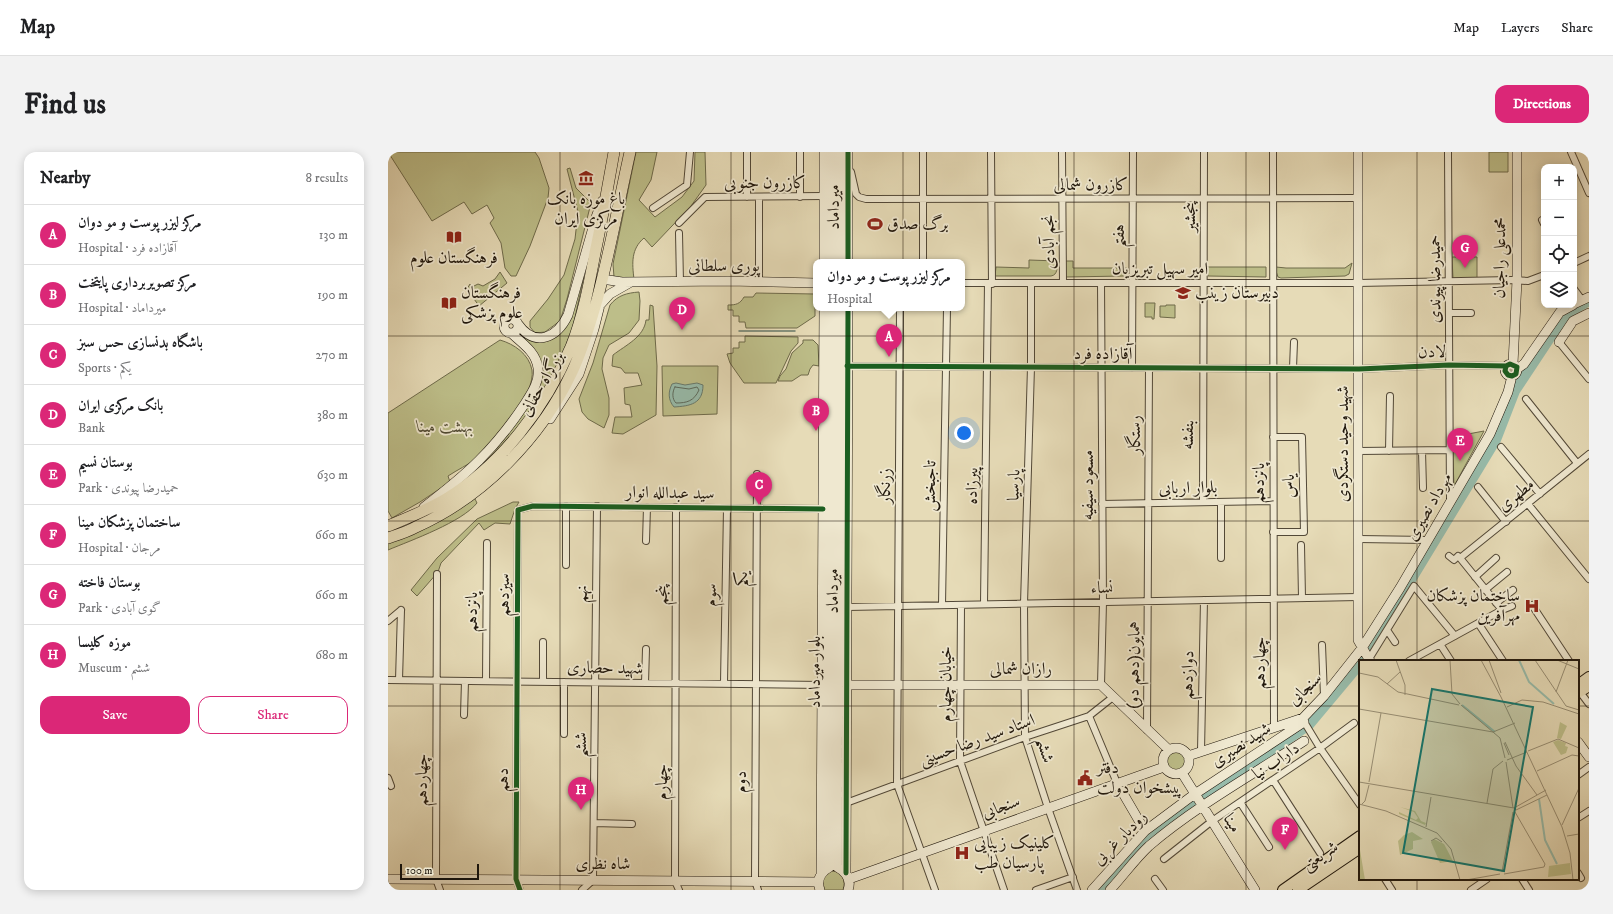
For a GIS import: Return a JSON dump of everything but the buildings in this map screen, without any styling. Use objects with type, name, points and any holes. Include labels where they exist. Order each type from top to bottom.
[{"type":"highway","name":"بزرگراه حقانی","points":[[388,526],[445,500],[472,481],[503,453],[526,425],[553,386],[571,346],[586,300],[614,152]]},
{"type":"highway","name":"بزرگراه حقانی","points":[[388,538],[416,528],[450,509],[478,489],[510,460],[534,433],[546,416],[572,372],[589,329],[602,279],[630,152]]},
{"type":"main road","name":"میرداماد","points":[[824,152],[824,259]]},
{"type":"main road","points":[[833,152],[833,259]]},
{"type":"main road","points":[[839,259],[840,152]]},
{"type":"main road","name":"میرداماد","points":[[848,152],[848,259]]},
{"type":"main road","name":"شهید وحید دستگردی","points":[[1358,152],[1358,640],[1366,655]]},
{"type":"main road","name":"محمدعلی راجیان","points":[[1514,152],[1515,280]]},
{"type":"main road","name":"محمدعلی راجیان","points":[[1512,368],[1517,152]]},
{"type":"main road","points":[[411,516],[454,484],[480,460],[508,429],[533,390],[539,374],[536,360],[528,347],[510,333],[517,331],[518,324],[528,334],[536,338],[541,338],[555,333],[565,321],[596,216],[609,183]]},
{"type":"main road","name":"پوری سلطانی","points":[[602,279],[631,282],[813,283]]},
{"type":"main road","points":[[510,460],[530,446],[539,435],[579,374],[594,329],[600,305],[610,294],[631,282]]},
{"type":"main road","points":[[1512,368],[1524,364],[1560,312],[1579,301]]},
{"type":"main road","name":"میرداماد","points":[[820,882],[824,311]]},
{"type":"main road","name":"بلوار میرداماد","points":[[832,311],[833,867]]},
{"type":"main road","name":"بلوار میرداماد","points":[[833,867],[839,311]]},
{"type":"main road","name":"میرداماد","points":[[848,311],[846,803],[849,884]]},
{"type":"main road","points":[[1559,342],[1573,321],[1589,313]]},
{"type":"main road","name":"مهرداد نصیری","points":[[1366,655],[1400,588],[1490,434],[1508,392],[1512,368]]},
{"type":"main road","points":[[838,426],[847,410]]},
{"type":"main road","name":"سنجابی","points":[[1188,756],[1274,727],[1303,720],[1324,696],[1359,662]]},
{"type":"main road","name":"رازان شمالی","points":[[847,685],[1101,685]]},
{"type":"main road","points":[[1101,685],[1169,750]]},
{"type":"main road","name":"شهید نصیری","points":[[1194,795],[1303,720]]},
{"type":"main road","name":"شهید نصیری","points":[[1110,890],[1148,847],[1203,806],[1304,741]]},
{"type":"main road","points":[[1579,743],[1589,757]]},
{"type":"main road","points":[[1177,748],[1182,749],[1188,756],[1187,767],[1180,773],[1168,772],[1164,767],[1163,759],[1169,750],[1177,748]]},
{"type":"main road","name":"سنجابی","points":[[849,884],[921,852],[1164,767]]},
{"type":"main road","name":"مینا","points":[[1180,773],[1203,806],[1255,890]]},
{"type":"main road","points":[[1117,783],[1145,831]]},
{"type":"main road","name":"رودبار غربی","points":[[1092,890],[1145,831],[1194,795]]},
{"type":"main road","name":"شریعتی","points":[[1283,890],[1359,837]]},
{"type":"main road","name":"شریعتی","points":[[1298,890],[1359,849]]},
{"type":"main road","points":[[820,882],[833,867],[849,884]]},
{"type":"main road","name":"شاه نظری","points":[[388,879],[676,881],[756,886],[820,882]]},
{"type":"street","points":[[653,208],[687,185],[690,152]]},
{"type":"street","points":[[747,152],[747,197]]},
{"type":"street","points":[[800,152],[800,197]]},
{"type":"street","points":[[923,152],[923,259]]},
{"type":"street","name":"پیرزاده","points":[[984,604],[992,199],[991,152]]},
{"type":"street","name":"نجم آبادی","points":[[1062,152],[1063,283]]},
{"type":"street","name":"هفتم","points":[[1132,368],[1133,152]]},
{"type":"street","name":"پنجشیر","points":[[1202,368],[1204,283],[1204,152]]},
{"type":"street","points":[[1272,282],[1273,152]]},
{"type":"street","name":"حمیدرضا پیوندی","points":[[1448,152],[1450,502]]},
{"type":"street","points":[[1571,152],[1589,193]]},
{"type":"street","name":"کازرون شمالی","points":[[848,164],[856,194],[862,198],[923,200],[1358,198]]},
{"type":"street","name":"کازرون جنوبی","points":[[679,223],[705,197],[824,196]]},
{"type":"street","points":[[759,197],[759,282]]},
{"type":"street","points":[[679,233],[680,282]]},
{"type":"street","points":[[1577,262],[1589,256]]},
{"type":"street","name":"امیر سهیل تبریزیان","points":[[965,284],[1528,281],[1541,276]]},
{"type":"street","name":"پانزدهم","points":[[1272,282],[1273,598]]},
{"type":"street","name":"مسعود سیفیه","points":[[1101,283],[1103,602],[1101,685]]},
{"type":"street","name":"پارسیا","points":[[1024,604],[1031,367],[1031,284]]},
{"type":"street","name":"زرنگار","points":[[898,606],[900,311]]},
{"type":"street","name":"تاجبخش","points":[[942,605],[946,311]]},
{"type":"street","points":[[1449,313],[1471,313]]},
{"type":"street","points":[[1293,368],[1294,342]]},
{"type":"street","points":[[1559,342],[1589,379]]},
{"type":"street","name":"لادن","points":[[1359,369],[1449,365],[1512,368]]},
{"type":"street","name":"آقازاده فرد","points":[[847,366],[1359,369]]},
{"type":"street","name":"رستگار","points":[[1149,600],[1150,368]]},
{"type":"street","name":"بنفشه","points":[[1202,368],[1203,502]]},
{"type":"street","points":[[1389,451],[1390,396]]},
{"type":"street","points":[[1526,399],[1577,464]]},
{"type":"street","name":"یاس","points":[[1273,437],[1302,437],[1304,532],[1273,532]]},
{"type":"street","points":[[1501,447],[1540,494]]},
{"type":"street","points":[[1422,450],[1423,488]]},
{"type":"street","points":[[1359,451],[1450,450]]},
{"type":"street","name":"مطهری","points":[[1460,558],[1589,454]]},
{"type":"street","name":"یکم","points":[[756,684],[757,474]]},
{"type":"street","points":[[1478,487],[1506,522]]},
{"type":"street","name":"بلوار اربابی","points":[[1102,504],[1273,501]]},
{"type":"street","points":[[1221,502],[1221,558]]},
{"type":"street","points":[[1528,504],[1589,579]]},
{"type":"street","name":"سید عبدالله انوار","points":[[518,510],[533,506],[597,506],[822,510]]},
{"type":"street","points":[[566,506],[566,565]]},
{"type":"street","name":"نهم","points":[[595,682],[597,506]]},
{"type":"street","points":[[646,541],[647,507]]},
{"type":"street","name":"پنجم","points":[[676,507],[676,683]]},
{"type":"street","name":"سوم","points":[[724,684],[727,508]]},
{"type":"street","name":"سیزدهم","points":[[517,681],[518,510]]},
{"type":"street","points":[[1359,539],[1428,540]]},
{"type":"street","name":"پانزدهم","points":[[486,681],[487,543]]},
{"type":"street","points":[[1301,545],[1302,598]]},
{"type":"street","points":[[1449,556],[1454,560],[1458,556],[1460,558],[1502,610]]},
{"type":"street","points":[[1475,577],[1496,558]]},
{"type":"street","points":[[1485,590],[1507,572]]},
{"type":"street","name":"چهاردهم","points":[[437,574],[436,879],[440,890]]},
{"type":"street","points":[[1366,655],[1387,630],[1414,586],[1455,636]]},
{"type":"street","points":[[1496,603],[1513,590]]},
{"type":"street","name":"نساء","points":[[847,607],[1358,597]]},
{"type":"street","name":"چهاردهم","points":[[1273,598],[1274,727]]},
{"type":"street","name":"همایون(دهم دو)","points":[[1147,730],[1149,600]]},
{"type":"street","name":"دوازدهم","points":[[1201,751],[1204,600]]},
{"type":"street","name":"ششم","points":[[1024,604],[1025,737],[1048,808]]},
{"type":"street","name":"خیابان چهارم","points":[[961,605],[960,761],[983,831]]},
{"type":"street","points":[[1532,605],[1568,660]]},
{"type":"street","points":[[898,606],[898,784],[935,890]]},
{"type":"street","points":[[1411,660],[1512,606]]},
{"type":"street","points":[[388,621],[400,610],[399,680]]},
{"type":"street","points":[[1478,623],[1502,660]]},
{"type":"street","points":[[1387,630],[1395,642]]},
{"type":"street","points":[[543,642],[543,682]]},
{"type":"street","points":[[1440,644],[1450,660]]},
{"type":"street","points":[[1322,645],[1324,696]]},
{"type":"street","points":[[645,683],[646,649]]},
{"type":"street","name":"شهید حصاری","points":[[388,680],[822,684]]},
{"type":"street","points":[[464,715],[465,681]]},
{"type":"street","name":"دهم","points":[[516,880],[517,681]]},
{"type":"street","points":[[564,682],[564,734]]},
{"type":"street","name":"ششم","points":[[593,880],[595,682]]},
{"type":"street","name":"چهارم","points":[[676,683],[676,881],[679,890]]},
{"type":"street","name":"دوم","points":[[756,684],[756,886]]},
{"type":"street","points":[[1582,684],[1589,704]]},
{"type":"street","name":"استاد سید رضا حسینی","points":[[846,803],[1025,737],[1089,716],[1113,697]]},
{"type":"street","points":[[1089,716],[1117,783]]},
{"type":"street","points":[[1303,720],[1320,748],[1359,804]]},
{"type":"street","name":"داراب نیا","points":[[1212,821],[1320,748],[1354,722]]},
{"type":"street","points":[[1579,774],[1589,767]]},
{"type":"street","points":[[388,778],[391,786]]},
{"type":"street","points":[[1273,780],[1320,853]]},
{"type":"street","points":[[1240,802],[1269,846]]},
{"type":"street","points":[[1048,808],[1077,890]]},
{"type":"street","points":[[1579,817],[1589,811]]},
{"type":"street","points":[[1164,859],[1212,821]]},
{"type":"street","points":[[594,823],[632,824]]},
{"type":"street","points":[[983,831],[1004,890]]},
{"type":"street","points":[[1036,890],[1073,877]]},
{"type":"street","points":[[1156,879],[1163,890]]},
{"type":"street","points":[[516,880],[520,890]]},
{"type":"street","points":[[582,890],[593,880]]},
{"type":"street","points":[[1386,880],[1392,890]]},
{"type":"street","points":[[1471,890],[1486,880]]},
{"type":"street","points":[[1523,880],[1529,890]]},
{"type":"green space","points":[[388,152],[535,152],[539,158],[549,188],[548,198],[530,246],[516,276],[511,276],[505,268],[501,243],[490,223],[494,218],[487,205],[472,214],[464,202],[432,221]]},
{"type":"green space","points":[[636,152],[657,152],[651,180],[639,200],[655,217],[682,197],[694,181],[695,152],[705,152],[706,185],[691,206],[652,247],[644,238],[640,242],[633,257],[634,279],[614,277],[613,264]]},
{"type":"green space","points":[[1489,152],[1508,152],[1508,172],[1489,172]]},
{"type":"green space","points":[[570,168],[576,188],[591,203],[560,321],[545,332],[535,333],[530,327],[530,321],[548,299],[564,275],[575,239],[578,212],[567,169]]},
{"type":"green space","points":[[1452,257],[1477,257],[1477,278],[1453,279]]},
{"type":"green space","points":[[1029,260],[1058,261],[1056,272],[1051,276],[995,276],[996,267],[1029,268]]},
{"type":"green space","points":[[1065,261],[1073,261],[1073,268],[1127,268],[1125,276],[1065,277]]},
{"type":"green space","points":[[1352,263],[1349,274],[1345,276],[1281,278],[1278,277],[1276,271],[1276,267],[1345,268]]},
{"type":"green space","points":[[1207,267],[1266,267],[1266,277],[1208,276]]},
{"type":"green space","points":[[500,272],[507,283],[479,306],[467,289],[470,284],[472,287],[478,284],[483,286],[495,279]]},
{"type":"green space","points":[[582,274],[584,276],[572,331],[544,393],[513,437],[482,468],[479,464],[508,434],[528,407],[541,383],[521,336],[539,342],[556,337],[571,319]]},
{"type":"green space","points":[[639,292],[639,320],[629,333],[609,345],[603,358],[602,369],[609,398],[609,415],[604,428],[588,419],[582,412],[579,399],[593,363],[610,305],[623,295]]},
{"type":"green space","points":[[756,293],[813,294],[813,311],[815,311],[815,316],[797,328],[746,328],[745,322],[739,322],[739,316],[733,316],[733,310],[728,310],[728,305],[738,304],[744,297],[753,297]]},
{"type":"green space","points":[[1145,303],[1155,303],[1154,319],[1152,319],[1152,317],[1145,317]]},
{"type":"green space","points":[[650,305],[653,306],[657,366],[656,415],[623,434],[612,433],[615,417],[632,417],[630,405],[625,404],[624,388],[642,385],[638,373],[625,373],[621,368],[612,366],[613,355],[634,340],[642,331],[646,320],[649,320]]},
{"type":"green space","points":[[1175,305],[1175,318],[1160,317],[1160,306]]},
{"type":"green space","points":[[745,336],[798,337],[798,343],[791,351],[776,383],[744,383],[730,363],[727,354],[733,353],[733,348],[739,348],[739,342],[745,342]]},
{"type":"green space","name":"بهشت مينا","points":[[500,340],[520,350],[528,359],[532,370],[532,380],[528,392],[521,404],[513,417],[494,441],[474,461],[448,476],[450,482],[392,518],[388,511],[388,413]]},
{"type":"green space","points":[[803,340],[813,340],[818,345],[819,366],[813,365],[808,375],[801,375],[792,381],[778,381],[786,369],[792,353],[803,343]]},
{"type":"green space","points":[[662,366],[718,366],[717,414],[663,416]]},
{"type":"green space","points":[[1484,431],[1454,486],[1452,437]]},
{"type":"green space","points":[[474,497],[477,503],[470,510],[449,524],[388,550],[388,542]]},
{"type":"green space","points":[[513,502],[519,502],[510,524],[495,523],[484,530],[479,523],[441,563],[438,572],[417,596],[411,590],[437,558],[477,519]]},
{"type":"green space","points":[[1172,751],[1180,751],[1186,757],[1186,765],[1180,771],[1172,771],[1166,765],[1166,757]]},
{"type":"green space","points":[[832,871],[839,873],[843,878],[843,890],[824,890],[824,878],[826,874]]},
{"type":"water","points":[[676,383],[685,385],[697,383],[703,385],[701,396],[690,405],[674,407],[669,393],[672,384]]},
{"type":"waterway","points":[[1363,660],[1496,440],[1515,391],[1562,320],[1570,312],[1589,301]]},
{"type":"waterway","points":[[739,331],[795,331]]},
{"type":"waterway","points":[[1100,890],[1145,841],[1193,803],[1309,725],[1359,665]]},
{"type":"cycle path","points":[[848,152],[848,259]]},
{"type":"cycle path","points":[[846,873],[848,311]]},
{"type":"cycle path","points":[[847,366],[1359,369],[1449,365],[1506,366],[1510,364],[1517,367],[1516,374],[1512,376],[1508,375],[1505,371],[1506,366]]},
{"type":"cycle path","points":[[520,890],[516,879],[518,510],[533,506],[823,509]]},
{"type":"place","name":"باغ موزه بانک مرکزی ایران","points":[[586,178]]},
{"type":"place","name":"برگ صدق","points":[[875,224]]},
{"type":"place","name":"فرهنگستان علوم","points":[[454,237]]},
{"type":"place","name":"بوستان فاخته","points":[[1465,268]]},
{"type":"place","name":"دبیرستان زینب","points":[[1183,293]]},
{"type":"place","name":"فرهنگستان علوم پزشکی","points":[[449,303]]},
{"type":"place","name":"بانک مرکزی ایران","points":[[682,330]]},
{"type":"place","name":"مرکز لیزر پوست و مو دوان","points":[[889,357]]},
{"type":"place","name":"مرکز تصویربرداری پایتخت","points":[[816,431]]},
{"type":"place","name":"بوستان نسیم","points":[[1460,461]]},
{"type":"place","name":"باشگاه بدنسازی حس سبز","points":[[759,505]]},
{"type":"place","name":"ساختمان پزشکان مهرآفرین","points":[[1532,606]]},
{"type":"place","name":"دفتر پیشخوان دولت","points":[[1085,778]]},
{"type":"place","name":"موزه کلیسا","points":[[581,810]]},
{"type":"place","name":"ساختمان پزشكان مينا","points":[[1285,850]]},
{"type":"place","name":"کلینیک زیبایی پارسیان طب","points":[[962,853]]}]
